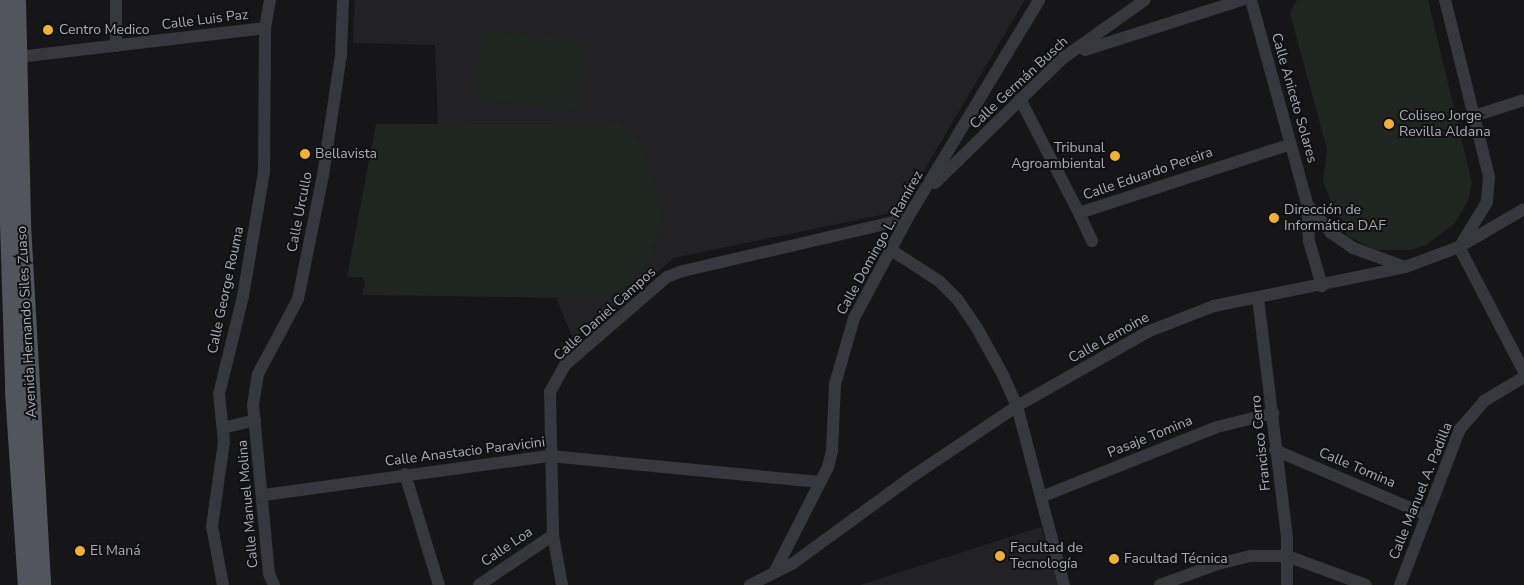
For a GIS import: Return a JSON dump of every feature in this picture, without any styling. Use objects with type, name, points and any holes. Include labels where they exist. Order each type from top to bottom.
[{"type":"main road","points":[[2,0],[5,59]]},
{"type":"main road","points":[[5,59],[16,0]]},
{"type":"main road","name":"Avenida Hernando Siles Zuaso","points":[[5,59],[15,390],[27,585]]},
{"type":"main road","name":"Avenida Hernando Siles Zuaso","points":[[15,390],[41,585]]},
{"type":"street","points":[[116,0],[116,46]]},
{"type":"street","name":"Calle George Rouma","points":[[223,585],[212,526],[223,428],[219,394],[242,296],[264,172],[265,28],[270,0]]},
{"type":"street","name":"Calle Urcullo","points":[[255,420],[253,405],[258,374],[300,289],[323,175],[340,55],[343,0]]},
{"type":"street","name":"Calle Domingo L. Ramírez","points":[[768,579],[820,482],[832,451],[835,384],[843,346],[854,318],[907,219],[1039,0]]},
{"type":"street","name":"Calle Germán Busch","points":[[921,197],[1063,58],[1144,0]]},
{"type":"street","points":[[1063,58],[1102,43],[1242,0]]},
{"type":"street","name":"Calle Aniceto Solares","points":[[1251,0],[1307,204],[1309,241],[1322,286]]},
{"type":"street","points":[[1445,0],[1489,177],[1487,202],[1459,247],[1524,372]]},
{"type":"street","name":"Calle Luis Paz","points":[[5,59],[265,28]]},
{"type":"street","name":"Calle Eduardo Pereira","points":[[1020,99],[1079,213],[1291,144]]},
{"type":"street","points":[[1474,116],[1524,100]]},
{"type":"street","name":"Calle Aniceto Solares","points":[[1307,204],[1331,233],[1353,248],[1404,267]]},
{"type":"street","name":"Calle Lemoine","points":[[750,585],[768,579],[792,564],[906,480],[1017,406],[1146,332],[1214,306],[1322,286],[1404,267],[1459,247],[1524,209]]},
{"type":"street","points":[[1079,213],[1092,241]]},
{"type":"street","name":"Calle Daniel Campos","points":[[562,585],[553,535],[550,392],[564,365],[667,277],[683,271],[907,219]]},
{"type":"street","points":[[891,250],[938,282],[958,300],[978,328],[1017,406],[1064,585]]},
{"type":"street","name":"Francisco Cerro","points":[[1258,298],[1287,538],[1287,585]]},
{"type":"street","name":"Calle Manuel A. Padilla","points":[[1400,585],[1460,429],[1484,401],[1524,377]]},
{"type":"street","name":"Pasaje Tomina","points":[[1041,497],[1217,427],[1273,413]]},
{"type":"street","points":[[223,428],[255,420]]},
{"type":"street","name":"Calle Manuel Molina","points":[[255,420],[264,495],[270,574],[274,585]]},
{"type":"street","name":"Calle Tomina","points":[[1275,450],[1427,514]]},
{"type":"street","name":"Calle Anastacio Paravicini","points":[[264,495],[405,474],[550,456],[820,482]]},
{"type":"street","points":[[405,474],[439,585]]},
{"type":"street","name":"Calle Loa","points":[[478,585],[553,535]]},
{"type":"street","points":[[1160,585],[1218,564],[1251,556],[1287,556],[1366,585]]},
{"type":"shaded area","points":[[355,0],[1025,0],[900,211],[674,258],[574,341],[556,298],[615,294],[633,281],[648,262],[661,230],[617,123],[438,124],[435,45],[353,43]]},
{"type":"shaded area","name":"Coliseo Jorge Revilla Aldana","points":[[1297,0],[1428,0],[1472,183],[1468,201],[1454,224],[1426,245],[1410,250],[1375,250],[1346,235],[1348,226],[1335,212],[1323,181],[1327,149],[1290,13]]},
{"type":"shaded area","points":[[482,30],[584,41],[577,110],[475,99]]},
{"type":"shaded area","points":[[618,123],[636,138],[647,156],[662,209],[661,230],[648,262],[633,281],[615,294],[579,298],[362,295],[365,283],[362,277],[347,277],[376,124]]},
{"type":"shaded area","name":"Facultad de Tecnología","points":[[1041,527],[1058,585],[860,585]]},
{"type":"place","name":"Centro Medico","points":[[48,30]]},
{"type":"place","name":"Coliseo Jorge Revilla Aldana","points":[[1389,124]]},
{"type":"place","name":"Bellavista","points":[[305,154]]},
{"type":"place","name":"Tribunal Agroambiental","points":[[1115,156]]},
{"type":"place","name":"Dirección de Informática DAF","points":[[1274,218]]},
{"type":"place","name":"El Maná","points":[[80,551]]},
{"type":"place","name":"Facultad de Tecnología","points":[[1000,556]]},
{"type":"place","name":"Facultad Técnica","points":[[1114,559]]}]
